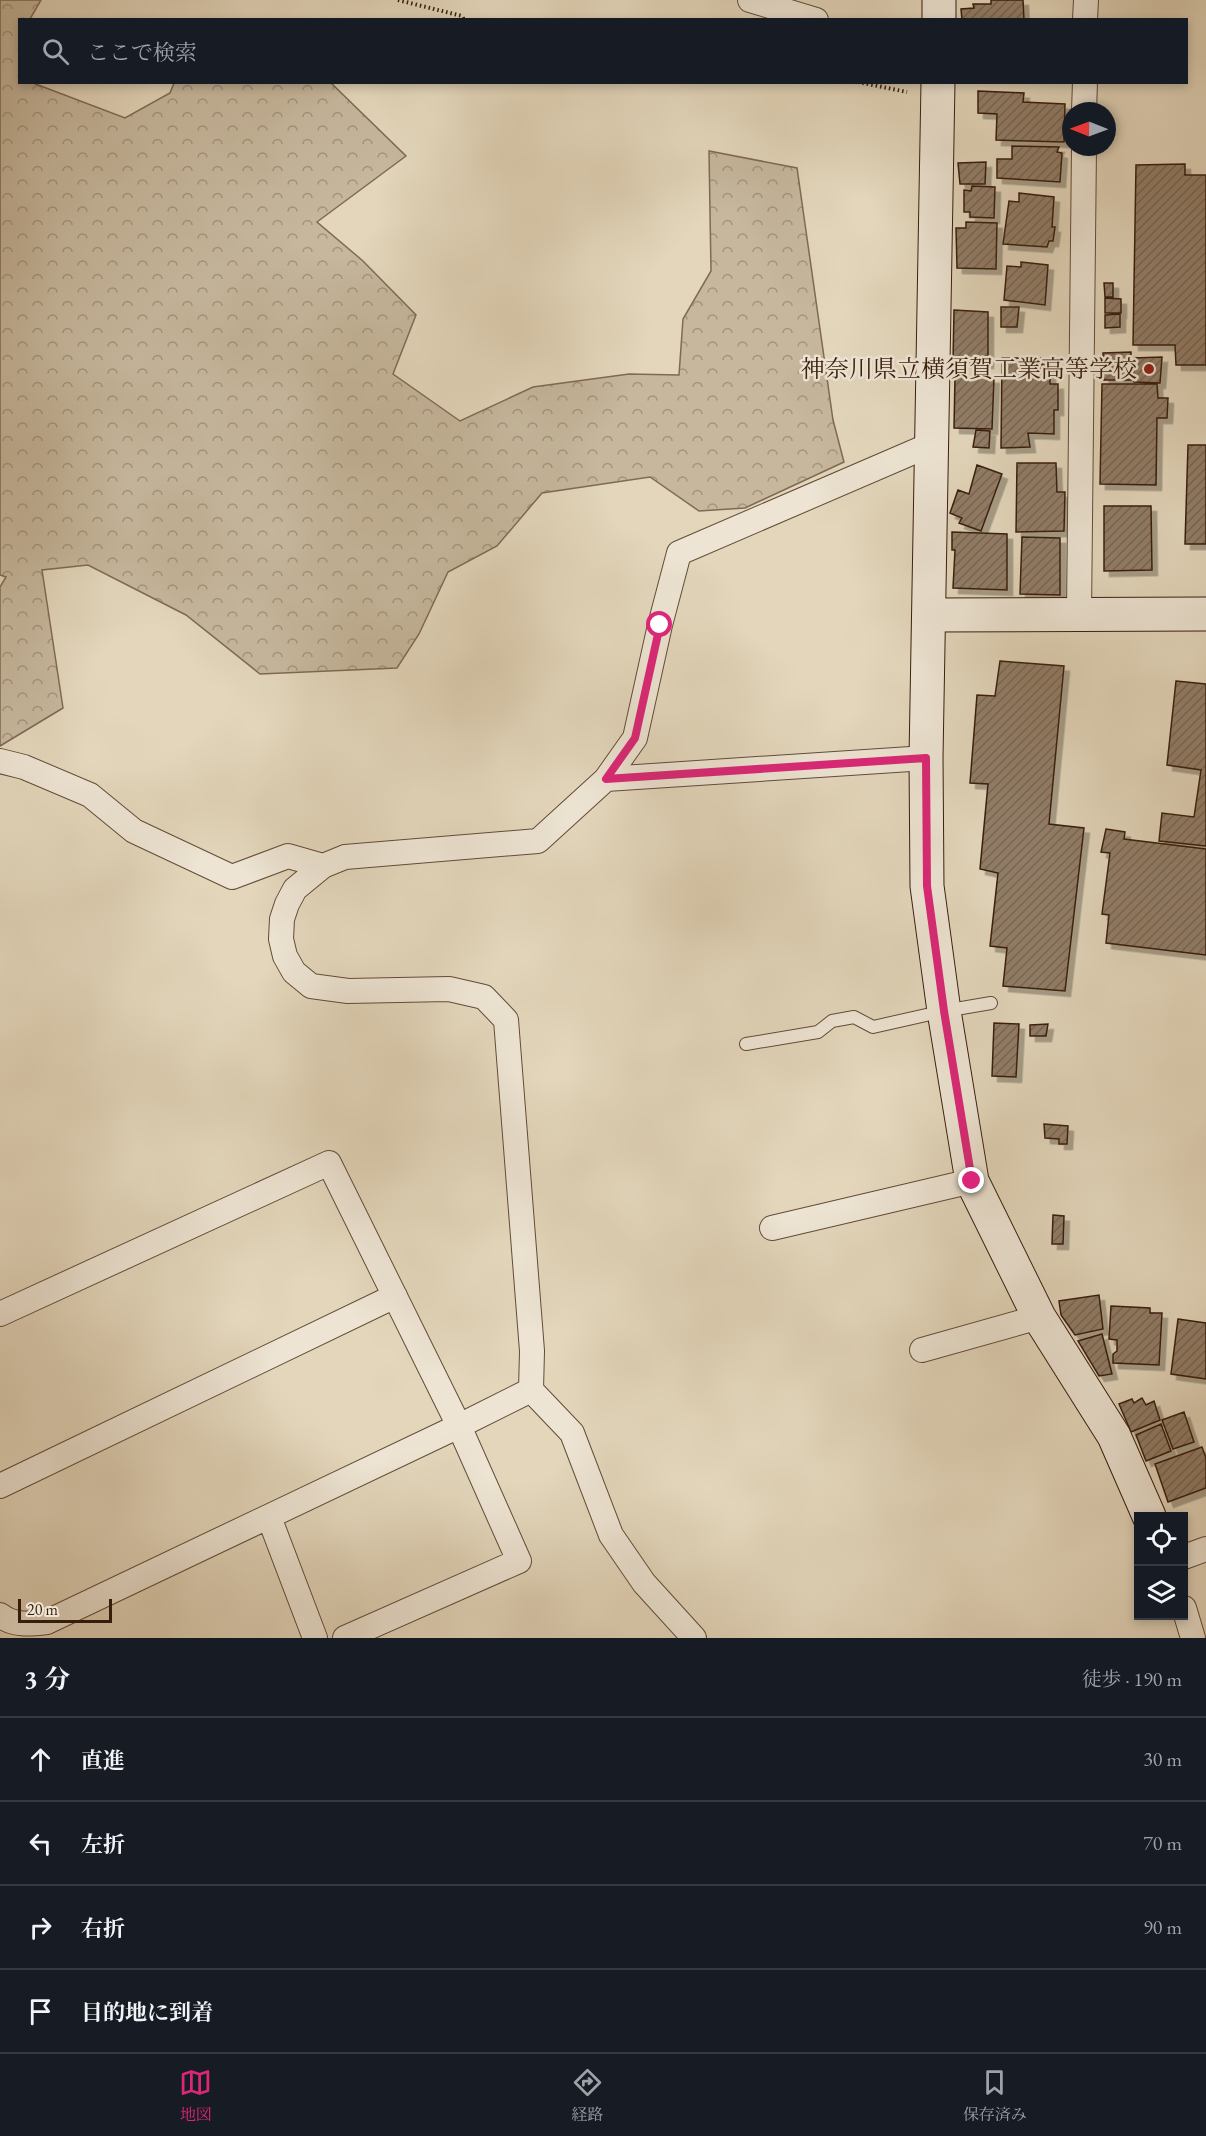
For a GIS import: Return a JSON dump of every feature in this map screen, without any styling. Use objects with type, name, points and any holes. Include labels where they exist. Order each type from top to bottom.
[{"type":"street","points":[[750,0],[809,18]]},
{"type":"street","points":[[939,0],[939,18]]},
{"type":"street","points":[[1085,18],[1086,0]]},
{"type":"street","points":[[1084,102],[1085,84]]},
{"type":"street","points":[[938,90],[926,758],[927,886],[944,1011],[972,1181],[1039,1317],[1114,1436],[1147,1512]]},
{"type":"street","points":[[1079,614],[1084,156]]},
{"type":"street","points":[[694,1638],[644,1583],[611,1535],[572,1433],[531,1390],[532,1351],[506,1020],[484,997],[449,989],[348,991],[312,986],[294,972],[285,956],[281,939],[282,919],[295,889],[323,866],[345,856],[538,841],[606,779],[635,738],[660,625],[679,553],[932,444]]},
{"type":"street","points":[[929,615],[1206,614]]},
{"type":"street","points":[[606,779],[926,758]]},
{"type":"street","points":[[0,761],[24,767],[90,795],[134,831],[232,877],[288,856],[323,866]]},
{"type":"street","points":[[0,1314],[329,1163],[459,1426],[519,1561],[345,1638]]},
{"type":"street","points":[[772,1228],[972,1181]]},
{"type":"street","points":[[0,1486],[394,1296]]},
{"type":"street","points":[[922,1350],[1039,1317]]},
{"type":"street","points":[[0,1615],[7,1620],[30,1624],[47,1622],[531,1390]]},
{"type":"street","points":[[268,1516],[315,1638]]},
{"type":"street","points":[[1188,1556],[1206,1549]]},
{"type":"street","points":[[1188,1620],[1193,1638]]},
{"type":"lane","points":[[746,1044],[818,1032],[832,1021],[854,1017],[873,1027],[944,1011],[991,1004]]},
{"type":"path","points":[[398,0],[463,18]]},
{"type":"path","points":[[878,84],[938,90]]},
{"type":"green space","points":[[0,0],[41,0],[31,18],[18,18],[18,84],[36,84],[125,118],[170,93],[174,84],[332,84],[406,156],[317,222],[363,261],[416,315],[393,374],[460,421],[533,387],[629,374],[679,375],[683,319],[711,271],[709,151],[797,168],[833,420],[844,462],[745,508],[699,511],[650,477],[542,493],[497,546],[448,572],[419,634],[397,668],[260,674],[186,615],[88,565],[42,570],[63,708],[0,746],[0,587],[6,577],[0,575]]},
{"type":"building","points":[[991,0],[1023,0],[1024,18],[962,18],[961,9],[974,8],[973,4],[991,4]]},
{"type":"building","points":[[978,91],[1024,93],[1023,102],[1062,104],[1062,142],[996,140],[997,114],[978,113]]},
{"type":"building","points":[[1012,146],[1059,147],[1057,152],[1062,153],[1060,182],[997,178],[997,159],[1012,159]]},
{"type":"building","points":[[986,162],[985,184],[960,184],[958,163]]},
{"type":"building","points":[[1185,164],[1185,175],[1206,175],[1206,365],[1176,365],[1175,345],[1133,345],[1136,165]]},
{"type":"building","points":[[972,186],[995,187],[994,218],[970,217],[970,212],[964,212],[964,190],[971,191]]},
{"type":"building","points":[[1019,193],[1054,197],[1052,227],[1055,227],[1053,241],[1049,241],[1047,247],[1003,244],[1009,201],[1019,202]]},
{"type":"building","points":[[966,222],[997,223],[996,269],[957,268],[956,228],[966,228]]},
{"type":"building","points":[[1021,262],[1048,265],[1045,305],[1004,300],[1007,266],[1021,267]]},
{"type":"building","points":[[1104,283],[1113,283],[1113,297],[1105,297]]},
{"type":"building","points":[[1105,298],[1121,299],[1121,313],[1105,313]]},
{"type":"building","points":[[1001,307],[1019,307],[1017,327],[1001,327]]},
{"type":"building","points":[[954,310],[988,312],[988,363],[953,362]]},
{"type":"building","points":[[1120,314],[1120,327],[1105,328],[1105,315]]},
{"type":"building","points":[[1131,352],[1131,380],[1104,380],[1103,353]]},
{"type":"building","points":[[1162,357],[1160,383],[1134,382],[1133,358]]},
{"type":"building","points":[[1002,358],[1041,358],[1042,365],[1050,365],[1050,384],[1058,384],[1058,410],[1054,410],[1054,434],[1028,433],[1030,447],[1001,448]]},
{"type":"building","points":[[955,377],[994,378],[992,429],[954,428]]},
{"type":"building","points":[[1102,384],[1157,384],[1158,398],[1168,398],[1167,418],[1157,418],[1156,485],[1100,484]]},
{"type":"building","points":[[976,430],[990,431],[989,448],[973,447]]},
{"type":"building","points":[[1188,445],[1206,445],[1206,544],[1185,544]]},
{"type":"building","points":[[1017,463],[1056,463],[1057,492],[1065,492],[1064,531],[1016,532]]},
{"type":"building","points":[[977,465],[1002,474],[981,531],[959,523],[962,518],[950,513],[958,490],[969,494]]},
{"type":"building","points":[[1104,506],[1151,506],[1152,570],[1104,571]]},
{"type":"building","points":[[952,532],[1007,534],[1007,590],[953,588],[955,550],[952,550]]},
{"type":"building","points":[[1022,537],[1060,538],[1060,595],[1020,594]]},
{"type":"building","points":[[1000,661],[1064,666],[1049,824],[1084,828],[1065,991],[1003,986],[1007,948],[990,946],[998,873],[980,869],[988,784],[970,783],[977,695],[995,696]]},
{"type":"building","points":[[1176,681],[1206,684],[1206,846],[1159,841],[1162,813],[1194,817],[1201,770],[1167,765]]},
{"type":"building","points":[[1106,829],[1125,832],[1124,839],[1206,849],[1206,955],[1106,943],[1109,915],[1102,914],[1110,853],[1101,852]]},
{"type":"building","points":[[994,1023],[1019,1024],[1016,1077],[992,1076]]},
{"type":"building","points":[[1048,1024],[1046,1036],[1030,1036],[1030,1025]]},
{"type":"building","points":[[1044,1124],[1068,1126],[1067,1144],[1059,1144],[1059,1139],[1045,1138]]},
{"type":"building","points":[[1053,1215],[1064,1216],[1063,1244],[1052,1244]]},
{"type":"building","points":[[1099,1295],[1103,1329],[1075,1335],[1061,1315],[1059,1301]]},
{"type":"building","points":[[1111,1306],[1150,1308],[1150,1313],[1162,1313],[1159,1365],[1113,1363],[1113,1354],[1117,1351],[1117,1340],[1109,1339]]},
{"type":"building","points":[[1178,1319],[1206,1323],[1206,1379],[1171,1374]]},
{"type":"building","points":[[1102,1334],[1112,1374],[1099,1376],[1078,1341]]},
{"type":"building","points":[[1142,1398],[1146,1405],[1154,1401],[1160,1420],[1131,1432],[1119,1404],[1132,1399],[1134,1403]]},
{"type":"building","points":[[1184,1412],[1194,1442],[1173,1449],[1162,1420]]},
{"type":"building","points":[[1161,1424],[1171,1451],[1146,1461],[1136,1435]]},
{"type":"building","points":[[1202,1447],[1206,1458],[1206,1488],[1168,1502],[1155,1464]]},
{"type":"place","name":"神奈川県立横須賀工業高等学校","points":[[1149,369]]},
{"type":"route","points":[[660,625],[635,738],[606,779],[926,758],[927,886],[944,1011],[972,1181]]}]
